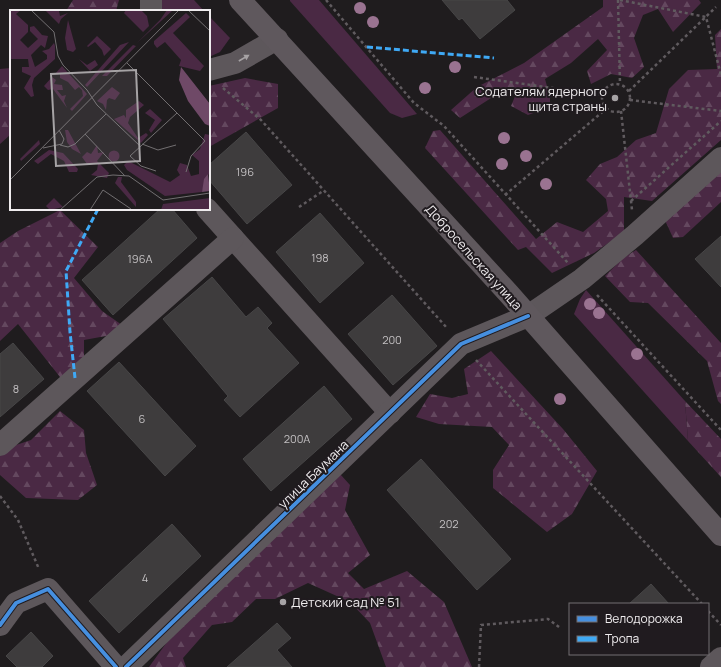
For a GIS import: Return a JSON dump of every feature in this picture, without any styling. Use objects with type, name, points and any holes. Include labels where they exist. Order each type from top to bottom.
[{"type":"main road","name":"Добросельская улица","points":[[240,0],[509,294],[721,535]]},
{"type":"street","points":[[210,70],[235,63],[277,39]]},
{"type":"street","name":"улица Баумана","points":[[126,667],[461,344],[528,316],[582,279],[635,235],[721,158]]},
{"type":"street","points":[[208,210],[390,413]]},
{"type":"street","points":[[0,445],[233,238]]},
{"type":"street","points":[[0,625],[16,603],[48,589],[116,667]]},
{"type":"street","points":[[712,667],[721,658]]},
{"type":"path","points":[[326,0],[414,103],[444,126],[505,195],[721,430]]},
{"type":"path","points":[[620,84],[619,0],[706,17]]},
{"type":"path","points":[[629,91],[716,7]]},
{"type":"path","points":[[706,17],[721,75]]},
{"type":"path","points":[[474,77],[602,95]]},
{"type":"path","points":[[612,84],[620,84],[629,91],[630,100],[621,111],[616,112],[608,108],[603,101],[602,95],[612,84]]},
{"type":"path","points":[[630,100],[721,111]]},
{"type":"path","points":[[505,195],[608,108]]},
{"type":"path","points":[[621,111],[635,235]]},
{"type":"path","points":[[631,200],[721,121]]},
{"type":"path","points":[[299,207],[323,191]]},
{"type":"path","points":[[0,496],[18,520],[48,589]]},
{"type":"path","points":[[709,612],[721,625]]},
{"type":"path","points":[[480,667],[481,625],[548,619],[559,627]]},
{"type":"green space","points":[[73,0],[119,0],[116,10],[67,10]]},
{"type":"green space","points":[[158,0],[194,0],[203,10],[160,10]]},
{"type":"green space","points":[[290,0],[319,0],[417,114],[402,118],[390,113]]},
{"type":"green space","points":[[603,0],[699,0],[701,3],[673,32],[658,9],[643,15],[634,38],[644,67],[632,78],[611,74],[591,84],[587,71],[607,50],[598,39],[571,63],[545,79],[550,97],[550,107],[528,115],[511,106],[516,94],[502,91],[460,118],[451,110],[477,87],[524,63],[603,7]]},
{"type":"green space","points":[[210,17],[230,38],[220,52],[210,57]]},
{"type":"green space","points":[[721,29],[721,140],[652,201],[624,197],[624,232],[594,253],[552,273],[526,247],[518,250],[425,148],[433,131],[440,130],[536,239],[557,222],[583,232],[608,211],[606,199],[586,180],[600,164],[617,157],[636,140],[656,133],[669,89],[688,70],[717,69],[715,35]]},
{"type":"green space","points":[[10,68],[10,135],[0,144],[0,69]]},
{"type":"green space","points":[[245,78],[278,84],[278,108],[210,146],[210,86]]},
{"type":"green space","points":[[721,169],[721,202],[683,237],[673,238],[665,220]]},
{"type":"green space","points":[[60,210],[98,247],[74,278],[102,311],[122,325],[144,329],[84,340],[84,381],[60,377],[18,324],[0,341],[0,243],[18,231]]},
{"type":"green space","points":[[636,250],[721,343],[721,404],[718,401],[707,361],[648,303],[630,302],[605,276],[623,258]]},
{"type":"green space","points":[[586,290],[685,401],[688,441],[574,314],[580,299]]},
{"type":"green space","points":[[491,351],[563,429],[597,471],[572,514],[547,532],[493,488],[493,470],[509,445],[492,427],[439,424],[416,417],[430,394],[452,398],[468,394],[464,369]]},
{"type":"green space","points":[[685,401],[721,439],[721,477],[688,441]]},
{"type":"green space","points":[[60,411],[84,430],[86,453],[97,485],[78,500],[26,498],[0,475],[0,455],[4,449],[31,440]]},
{"type":"green space","points":[[340,474],[350,485],[345,510],[370,555],[348,573],[364,589],[407,571],[444,602],[472,667],[386,667],[370,623],[350,602],[308,583],[275,599],[256,599],[232,622],[212,625],[183,658],[186,667],[149,667],[170,638]]},
{"type":"building","points":[[442,0],[507,0],[515,10],[480,39],[462,18],[459,20]]},
{"type":"building","points":[[246,132],[292,185],[247,224],[210,181],[210,164]]},
{"type":"building","points":[[159,210],[173,210],[197,238],[113,315],[82,280]]},
{"type":"building","points":[[320,213],[364,263],[320,303],[276,252]]},
{"type":"building","points":[[721,236],[721,287],[695,259]]},
{"type":"building","points":[[212,277],[246,317],[258,307],[272,323],[267,328],[299,363],[240,417],[224,400],[228,396],[163,319]]},
{"type":"building","points":[[392,295],[437,346],[393,385],[348,334]]},
{"type":"building","points":[[13,343],[44,379],[0,417],[0,354]]},
{"type":"building","points":[[119,362],[196,446],[165,476],[87,391]]},
{"type":"building","points":[[324,386],[352,419],[271,491],[243,459]]},
{"type":"building","points":[[421,459],[511,559],[477,590],[387,490]]},
{"type":"building","points":[[172,524],[201,556],[119,633],[89,601]]},
{"type":"building","points":[[651,584],[668,603],[630,603]]},
{"type":"building","points":[[277,623],[291,638],[277,650],[292,667],[227,667]]},
{"type":"building","points":[[31,632],[53,656],[42,667],[17,667],[6,656]]},
{"type":"marked path","points":[[367,47],[494,58]]},
{"type":"marked path","points":[[75,378],[66,271],[97,210]]},
{"type":"cycle path","points":[[126,667],[461,344],[528,316]]},
{"type":"cycle path","points":[[0,625],[16,603],[48,589],[116,667]]},
{"type":"place","name":"Содателям ядерного щита страны","points":[[615,98]]},
{"type":"place","name":"Детский сад № 51","points":[[283,602]]}]
